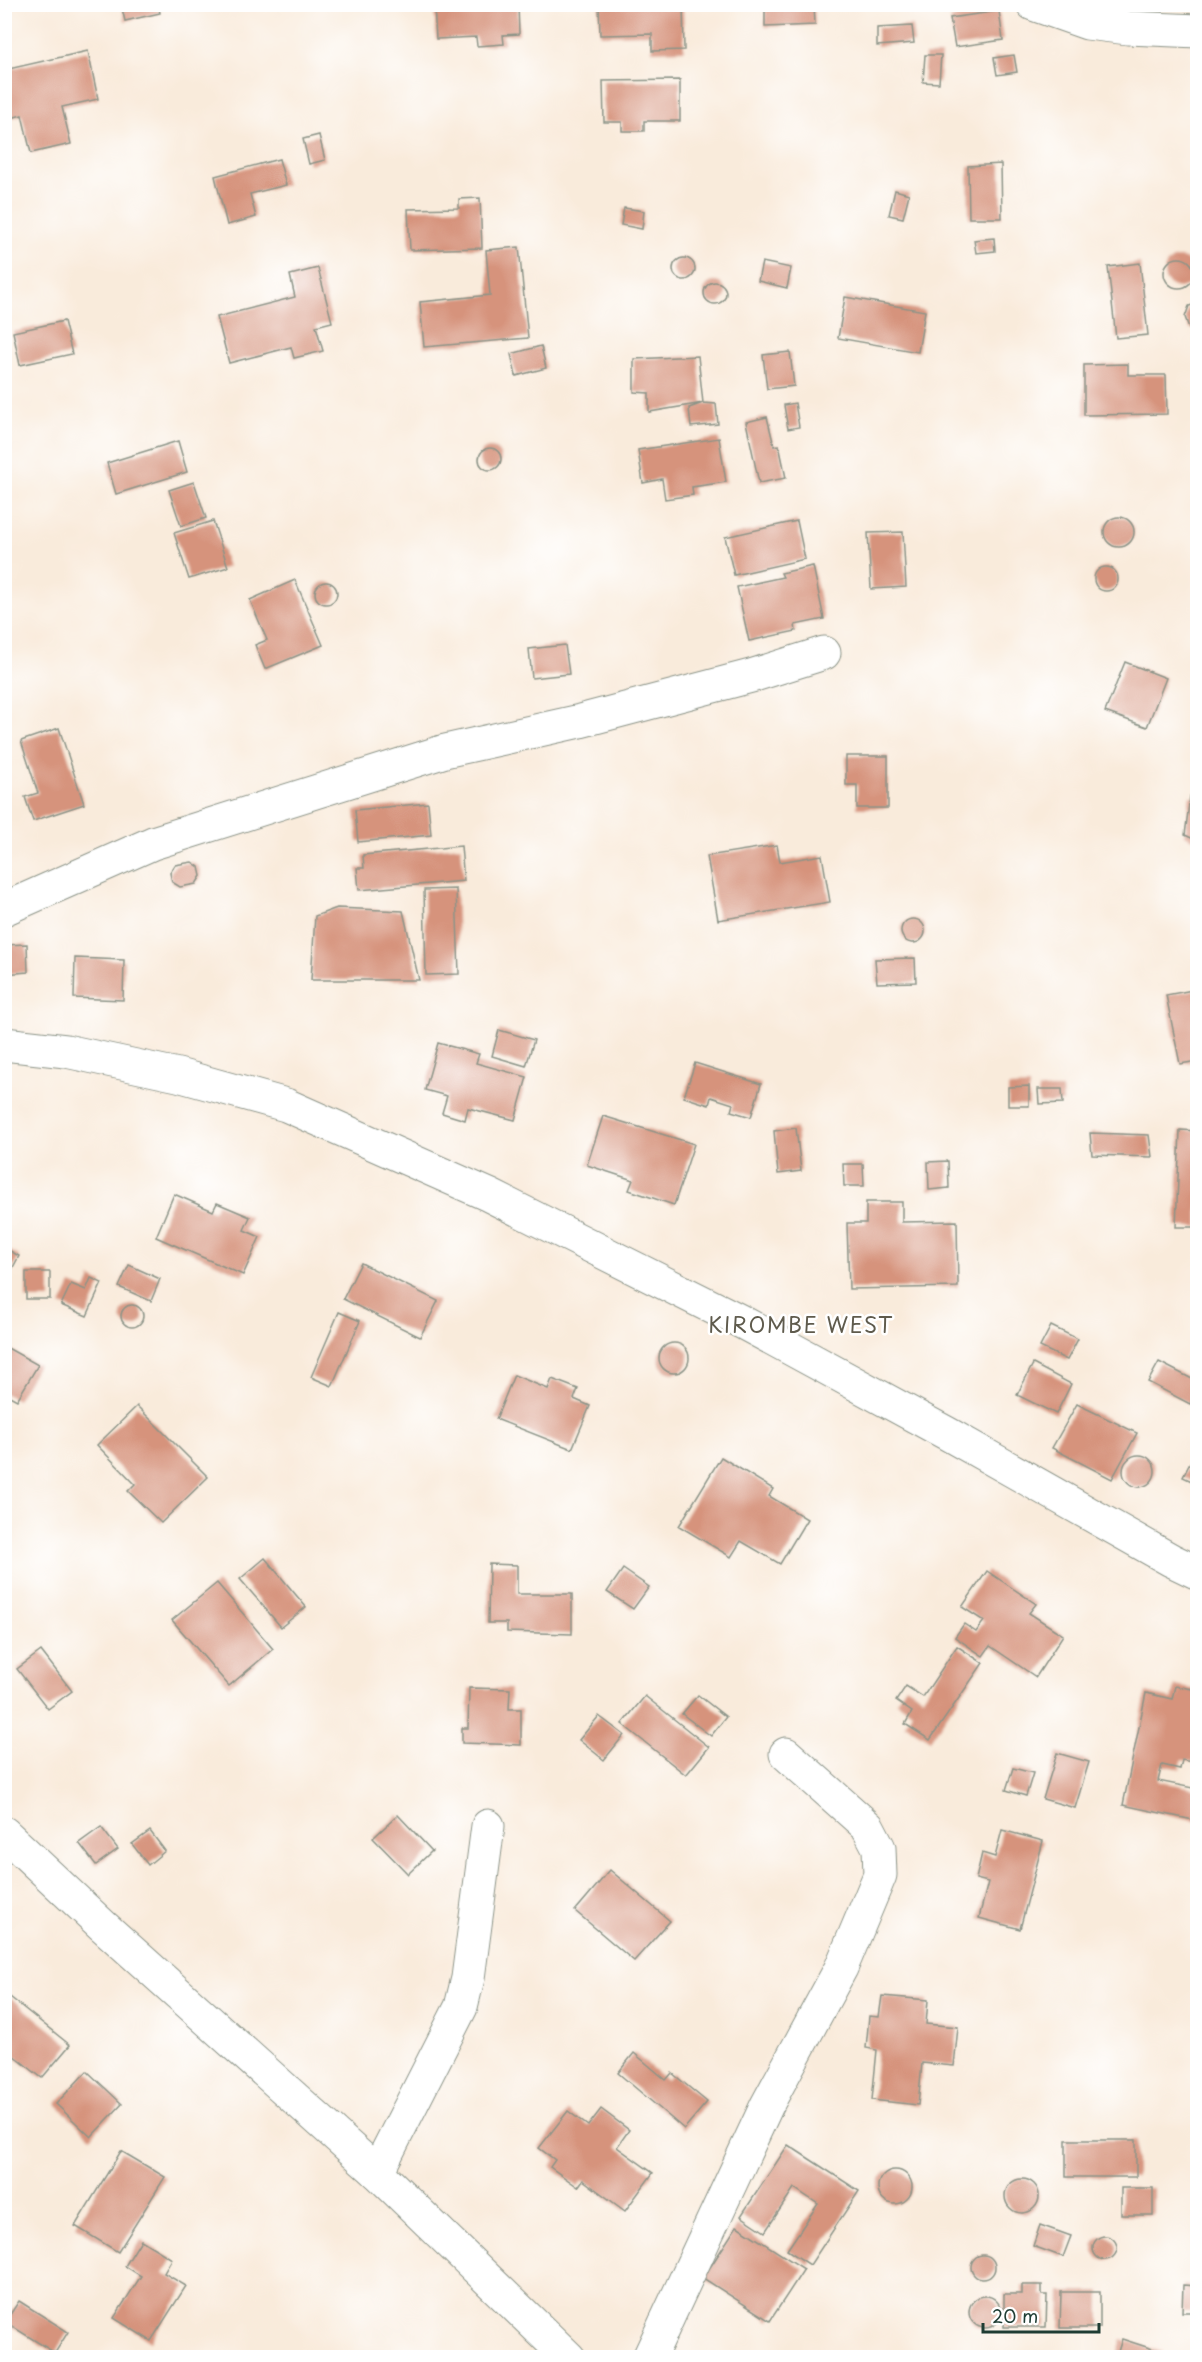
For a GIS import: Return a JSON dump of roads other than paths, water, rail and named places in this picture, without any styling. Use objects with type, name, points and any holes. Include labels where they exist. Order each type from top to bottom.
[{"type":"street","points":[[1033,4],[1087,23],[1128,28],[1197,31]]},
{"type":"street","points":[[4,909],[153,843],[445,751],[580,722],[751,676],[824,653]]},
{"type":"street","points":[[4,1044],[66,1051],[178,1075],[286,1105],[468,1186],[740,1321],[1197,1573]]},
{"type":"street","points":[[649,2358],[767,2105],[841,1968],[880,1875],[879,1848],[868,1827],[786,1754]]},
{"type":"street","points":[[377,2172],[461,2007],[468,1978],[488,1826]]},
{"type":"street","points":[[4,1833],[377,2172],[569,2358]]},
{"type":"district","name":"KIROMBE WEST","points":[[801,1326]]}]
